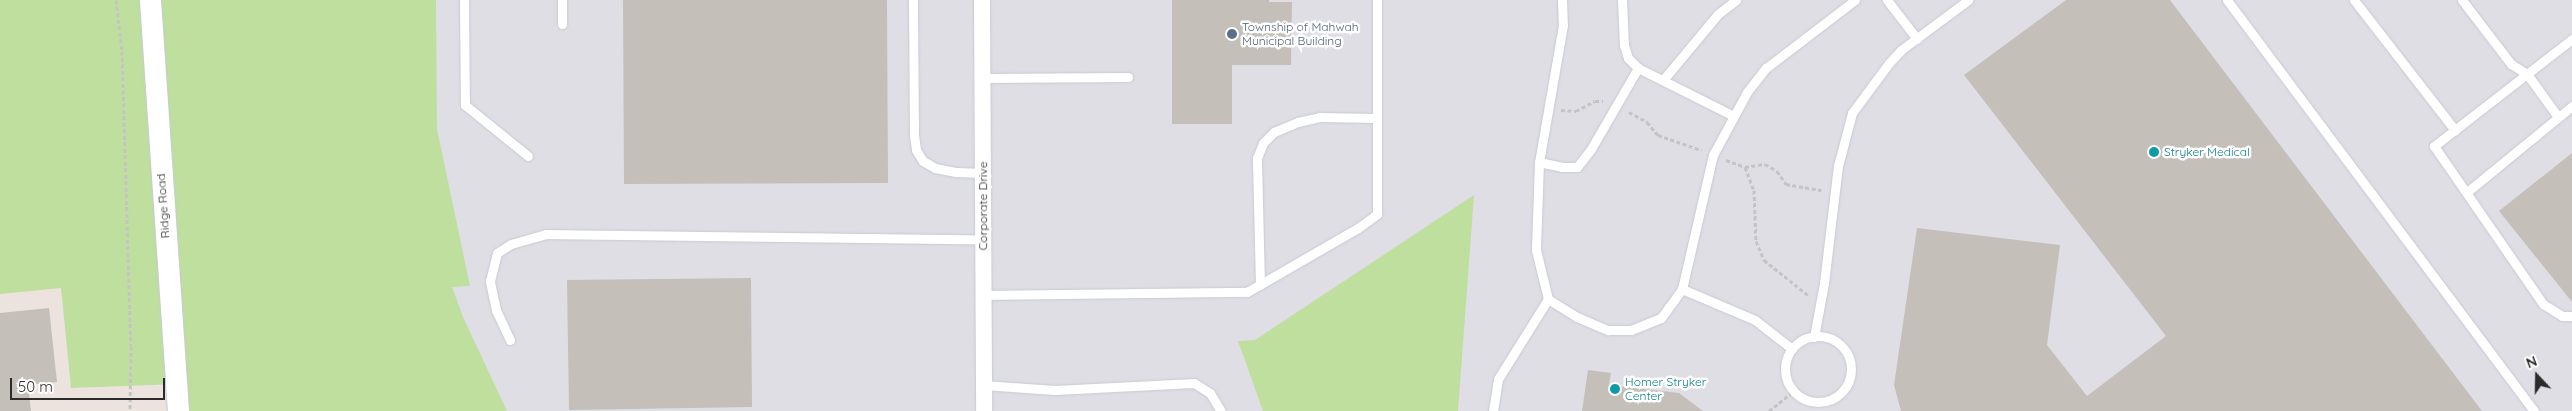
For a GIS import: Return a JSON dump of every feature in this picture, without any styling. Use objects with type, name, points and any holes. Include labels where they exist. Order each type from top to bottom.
[{"type":"street","name":"Ridge Road","points":[[150,0],[178,411]]},
{"type":"street","name":"Corporate Drive","points":[[982,0],[984,411]]},
{"type":"lane","points":[[464,0],[465,105],[528,156]]},
{"type":"lane","points":[[562,0],[562,24]]},
{"type":"lane","points":[[913,0],[914,135],[916,150],[923,161],[935,168],[956,172],[983,173]]},
{"type":"lane","points":[[983,295],[1217,294],[1247,292],[1358,228],[1377,214],[1377,0]]},
{"type":"lane","points":[[1562,0],[1563,25],[1539,162],[1536,250],[1548,299],[1577,317],[1608,330],[1630,330],[1660,318],[1682,289],[1713,154],[1747,92],[1766,68],[1855,0]]},
{"type":"lane","points":[[1622,0],[1624,45],[1628,58],[1638,68],[1734,116]]},
{"type":"lane","points":[[1663,80],[1718,14],[1736,0]]},
{"type":"lane","points":[[1887,0],[1917,39]]},
{"type":"lane","points":[[1814,337],[1838,166],[1852,113],[1888,64],[1968,0]]},
{"type":"lane","points":[[2227,0],[2534,411]]},
{"type":"lane","points":[[2354,0],[2455,130]]},
{"type":"lane","points":[[2462,0],[2510,64],[2527,74],[2558,117]]},
{"type":"lane","points":[[2572,39],[2434,146],[2543,304],[2562,316],[2572,316]]},
{"type":"lane","points":[[1539,162],[1562,167],[1577,167],[1591,149],[1638,68]]},
{"type":"lane","points":[[982,78],[1128,78]]},
{"type":"lane","points":[[2467,192],[2572,106]]},
{"type":"lane","points":[[1260,285],[1257,158],[1263,143],[1274,132],[1298,122],[1319,117],[1377,118]]},
{"type":"lane","points":[[510,340],[496,310],[490,282],[497,253],[511,244],[546,234],[983,239]]},
{"type":"lane","points":[[1682,289],[1755,320],[1792,349]]},
{"type":"lane","points":[[1493,411],[1498,379],[1548,299]]},
{"type":"lane","points":[[1814,337],[1827,338],[1838,344],[1847,354],[1850,372],[1843,390],[1834,398],[1821,402],[1809,401],[1794,391],[1789,385],[1785,373],[1786,360],[1792,349],[1802,340],[1814,337]]},
{"type":"lane","points":[[984,385],[1055,390],[1194,383],[1210,393],[1221,411]]},
{"type":"lane","points":[[1806,411],[1809,401]]},
{"type":"path","points":[[116,0],[122,51],[131,346],[130,411]]},
{"type":"path","points":[[1548,109],[1576,111],[1595,101],[1607,101],[1647,122],[1658,135],[1746,167],[1765,164],[1777,171],[1786,184],[1835,192]]},
{"type":"path","points":[[1746,167],[1754,190],[1756,241],[1764,260],[1798,288],[1820,303]]},
{"type":"path","points":[[1770,411],[1794,391]]},
{"type":"shaded area","points":[[380,0],[2572,0],[2572,411],[392,411]]},
{"type":"green space","points":[[0,0],[436,0],[437,129],[470,286],[452,287],[463,317],[507,411],[182,411],[179,384],[71,388],[61,288],[0,294]]},
{"type":"green space","points":[[1474,195],[1458,411],[1263,411],[1238,341],[1255,340]]},
{"type":"building","points":[[623,0],[887,0],[888,183],[624,184]]},
{"type":"building","name":"Township of Mahwah Municipal Building","points":[[1172,0],[1269,0],[1269,2],[1292,2],[1291,65],[1232,65],[1232,124],[1172,124]]},
{"type":"building","name":"Stryker Medical","points":[[2066,0],[2170,0],[2482,411],[1901,411],[1894,385],[1917,228],[2060,245],[2047,345],[2087,396],[2166,336],[1964,75]]},
{"type":"building","points":[[2572,153],[2572,302],[2499,211]]},
{"type":"building","points":[[751,278],[752,407],[569,410],[567,280]]},
{"type":"building","points":[[49,308],[57,382],[28,385],[31,411],[0,411],[0,313]]},
{"type":"building","name":"Homer Stryker Center","points":[[1588,370],[1611,373],[1609,385],[1679,393],[1703,411],[1582,411]]},
{"type":"place","name":"Township of Mahwah Municipal Building","points":[[1232,34]]},
{"type":"place","name":"Stryker Medical","points":[[2154,152]]},
{"type":"place","name":"Homer Stryker Center","points":[[1615,389]]}]
